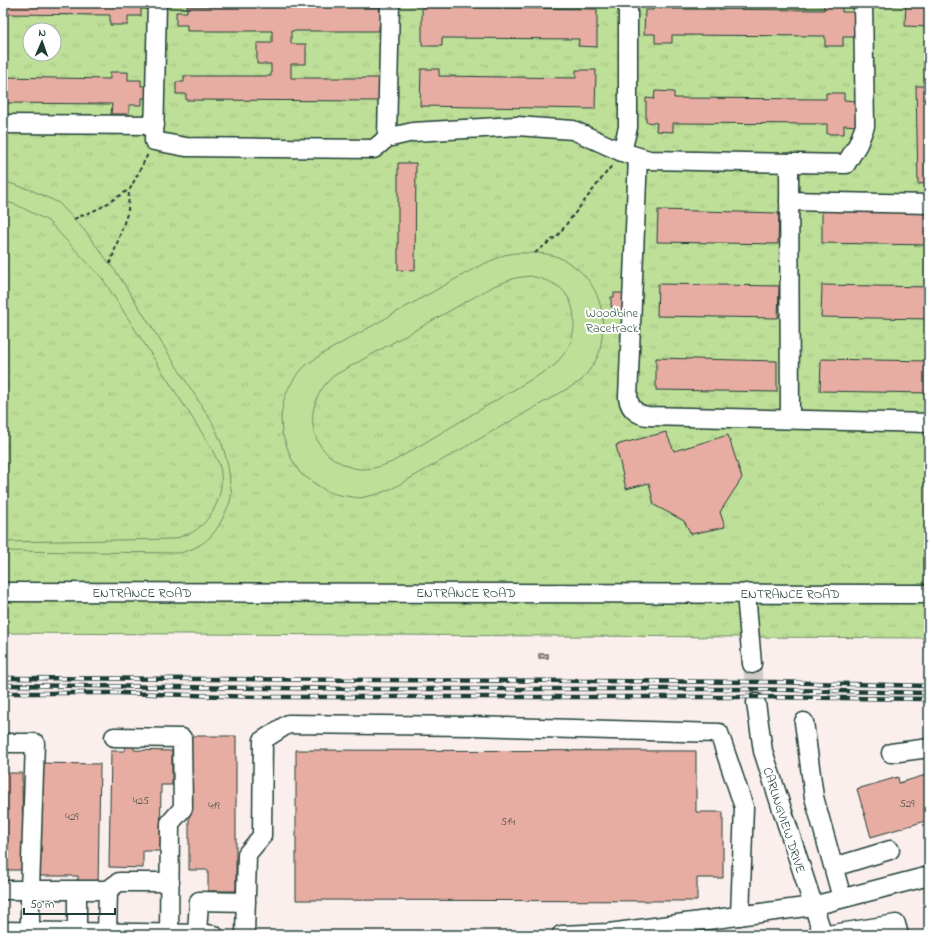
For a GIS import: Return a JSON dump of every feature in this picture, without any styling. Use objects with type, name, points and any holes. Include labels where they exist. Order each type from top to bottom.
[{"type":"street","points":[[154,133],[157,3]]},
{"type":"street","points":[[387,138],[390,3]]},
{"type":"street","points":[[628,3],[628,128],[630,155],[628,398],[632,409],[642,415],[648,416],[929,423]]},
{"type":"street","points":[[3,124],[154,133],[186,147],[374,148],[387,138],[413,132],[517,126],[573,130],[630,155],[649,160],[846,164],[858,144],[865,126],[863,3]]},
{"type":"street","points":[[789,163],[790,419]]},
{"type":"street","points":[[789,201],[929,204]]},
{"type":"street","name":"ENTRANCE ROAD","points":[[3,592],[929,594]]},
{"type":"street","points":[[746,593],[752,664]]},
{"type":"street","name":"CARLINGVIEW DRIVE","points":[[756,703],[763,751],[823,935]]},
{"type":"street","points":[[804,722],[814,797],[842,898]]},
{"type":"street","points":[[245,935],[247,854],[262,836],[263,740],[288,724],[472,726],[719,733],[744,807],[740,916]]},
{"type":"street","points":[[114,737],[182,738],[183,808],[170,823],[169,933]]},
{"type":"street","points":[[3,743],[35,743],[30,932]]},
{"type":"street","points":[[891,753],[929,748]]},
{"type":"street","points":[[834,867],[890,850]]},
{"type":"street","points":[[561,935],[609,933],[813,906],[929,876]]},
{"type":"street","points":[[3,890],[108,890],[119,882],[170,882]]},
{"type":"street","points":[[77,890],[77,932]]},
{"type":"street","points":[[107,932],[108,890]]},
{"type":"street","points":[[197,934],[199,901],[246,902]]},
{"type":"street","points":[[827,935],[896,924],[900,935]]},
{"type":"street","points":[[3,931],[214,935]]},
{"type":"path","points":[[110,264],[128,211],[130,190],[154,133]]},
{"type":"path","points":[[535,253],[558,235],[630,155]]},
{"type":"path","points":[[74,219],[100,208],[130,190]]},
{"type":"green space","name":"Woodbine Racetrack","points":[[3,3],[929,3],[929,638],[3,633]]},
{"type":"green space","points":[[3,181],[31,190],[59,203],[85,231],[119,276],[212,422],[222,444],[227,460],[231,494],[229,504],[214,533],[197,547],[180,553],[3,551],[3,542],[174,539],[191,533],[206,521],[217,503],[220,494],[221,474],[219,464],[211,447],[102,278],[48,221],[17,205],[3,201]]},
{"type":"green space","points":[[515,253],[548,254],[570,263],[588,280],[599,300],[603,324],[599,354],[581,381],[395,487],[378,494],[360,498],[339,495],[326,491],[300,473],[291,458],[282,433],[281,418],[283,403],[288,389],[296,376],[305,366],[322,354],[477,267],[504,255]],"holes":[[[531,276],[559,287],[565,292],[572,306],[574,314],[574,329],[570,344],[565,353],[554,366],[385,465],[366,469],[350,467],[344,465],[328,454],[319,444],[314,433],[314,408],[318,396],[325,385],[335,375],[494,286],[515,278]]]},
{"type":"building","points":[[3,3],[148,3],[148,9],[141,9],[141,16],[128,16],[128,25],[110,25],[110,15],[3,14]]},
{"type":"building","points":[[653,3],[673,3],[673,9],[824,10],[824,4],[842,5],[842,12],[856,12],[856,37],[843,37],[843,46],[825,46],[825,36],[672,35],[672,43],[655,43],[655,34],[644,34],[645,10],[653,10]]},
{"type":"building","points":[[906,3],[929,3],[929,27],[905,26]]},
{"type":"building","points":[[187,6],[380,7],[379,12],[386,12],[386,26],[379,26],[379,31],[291,31],[291,44],[306,44],[306,64],[291,64],[291,78],[381,78],[379,101],[186,100],[186,94],[176,94],[176,82],[184,82],[184,76],[271,76],[271,64],[257,64],[257,43],[272,43],[272,31],[187,31],[187,25],[176,25],[176,12],[187,12]]},
{"type":"building","points":[[422,7],[597,9],[597,47],[578,46],[579,39],[442,38],[442,46],[422,46]]},
{"type":"building","points":[[421,69],[439,69],[439,76],[576,78],[576,70],[596,70],[595,109],[420,106]]},
{"type":"building","points":[[110,72],[128,72],[128,80],[141,80],[141,86],[150,86],[149,98],[142,98],[142,105],[129,105],[129,114],[111,114],[112,104],[3,103],[3,77],[110,79]]},
{"type":"building","points":[[916,86],[929,86],[929,183],[918,184]]},
{"type":"building","points":[[655,91],[674,92],[674,98],[826,99],[826,93],[844,93],[844,100],[857,101],[857,126],[844,125],[844,134],[827,134],[827,124],[673,123],[673,132],[656,131],[657,123],[646,122],[646,98],[654,99]]},
{"type":"building","points":[[398,163],[416,163],[415,271],[398,270]]},
{"type":"building","points":[[658,210],[779,213],[778,244],[657,242]]},
{"type":"building","points":[[822,211],[929,213],[929,245],[822,243]]},
{"type":"building","points":[[658,284],[779,286],[778,318],[657,316]]},
{"type":"building","points":[[822,285],[929,287],[929,319],[821,317]]},
{"type":"building","points":[[614,293],[626,293],[626,311],[614,311],[614,307],[611,307],[611,297],[614,297]]},
{"type":"building","points":[[656,358],[777,361],[777,392],[656,390]]},
{"type":"building","points":[[821,359],[929,361],[929,393],[820,391]]},
{"type":"building","points":[[666,432],[674,451],[728,435],[742,478],[720,512],[725,527],[691,534],[684,521],[654,505],[649,483],[626,489],[616,445]]},
{"type":"building","points":[[539,654],[548,654],[548,658],[539,658]]},
{"type":"building","points":[[189,736],[236,736],[236,891],[208,891],[208,870],[189,870]]},
{"type":"building","points":[[126,740],[134,740],[134,750],[172,751],[172,785],[161,785],[160,851],[143,851],[143,868],[109,867],[111,751],[125,751]]},
{"type":"building","points":[[296,750],[696,751],[696,812],[723,812],[723,878],[697,878],[697,901],[296,900]]},
{"type":"building","points":[[37,763],[100,764],[98,887],[78,887],[78,876],[35,876]]},
{"type":"building","points":[[3,773],[22,773],[23,870],[3,870]]},
{"type":"building","points":[[929,774],[929,820],[871,837],[857,789],[898,777],[899,783]]},
{"type":"tunnel","points":[[752,664],[756,703]]},
{"type":"railway","points":[[3,678],[772,682],[929,686]]},
{"type":"railway","points":[[3,685],[360,689],[746,689],[929,693]]},
{"type":"railway","points":[[3,693],[119,693],[259,697],[747,697],[929,699]]}]
